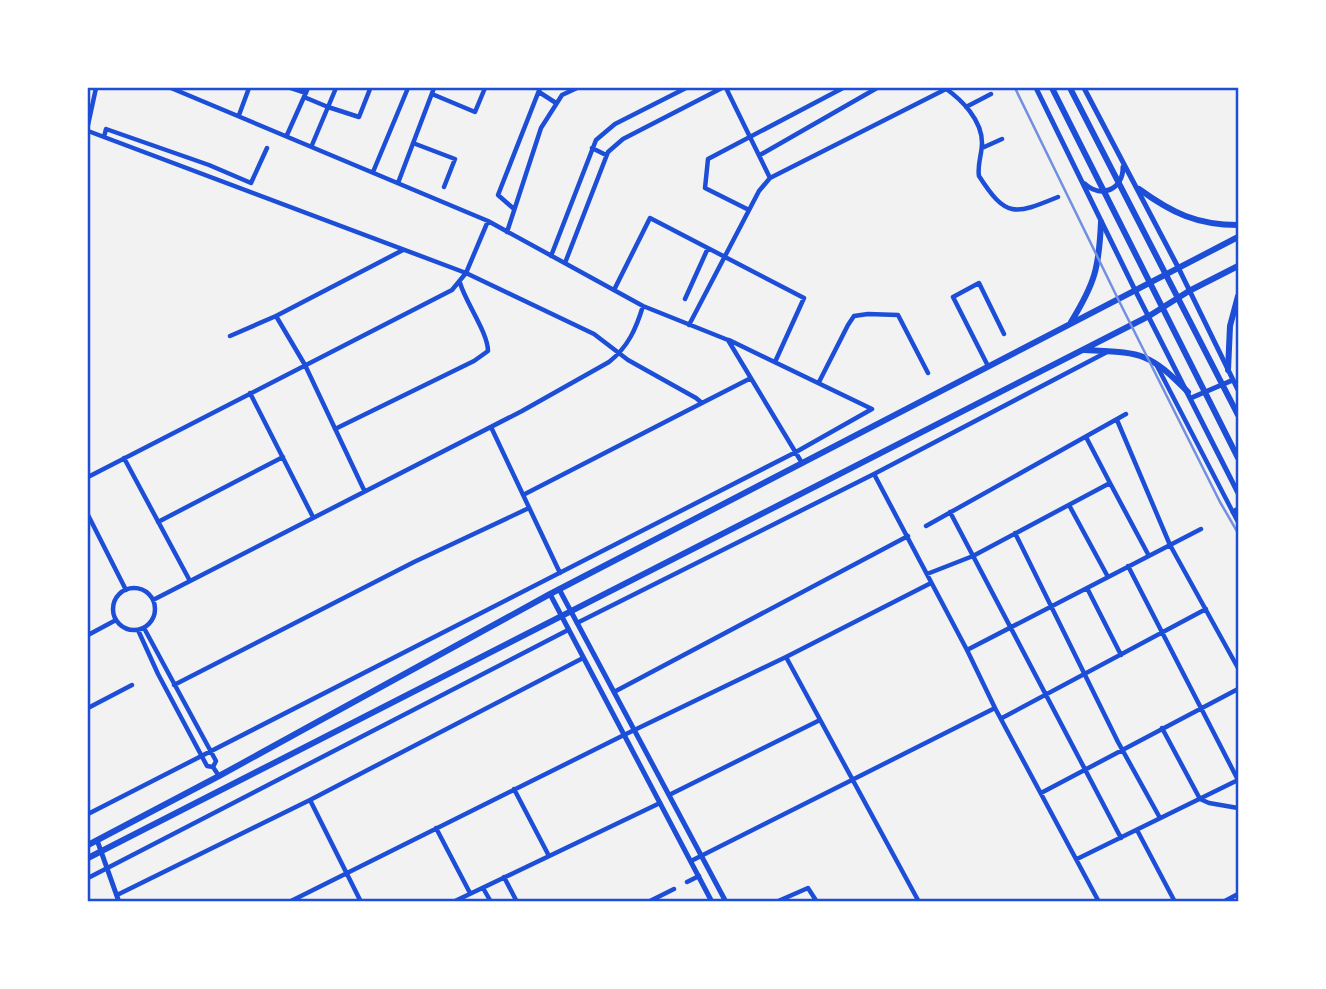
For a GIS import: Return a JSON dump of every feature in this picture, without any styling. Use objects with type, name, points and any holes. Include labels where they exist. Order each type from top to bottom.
[{"type":"main road","points":[[1052,88],[1238,458]]},
{"type":"main road","points":[[1070,88],[1238,415]]},
{"type":"main road","points":[[1139,189],[1168,210],[1195,221],[1238,225]]},
{"type":"main road","points":[[1070,324],[1086,298],[1097,269],[1101,222]]},
{"type":"main road","points":[[88,845],[559,589],[1238,237]]},
{"type":"main road","points":[[88,858],[1083,350],[1238,266]]},
{"type":"main road","points":[[1228,370],[1230,326],[1238,296]]},
{"type":"main road","points":[[1083,350],[1143,355],[1156,362],[1189,395]]},
{"type":"street","points":[[88,123],[96,88]]},
{"type":"street","points":[[88,814],[796,452],[872,409],[728,340],[643,306],[488,221],[173,88]]},
{"type":"street","points":[[239,115],[249,88]]},
{"type":"street","points":[[291,88],[306,92],[328,107],[359,117],[370,89]]},
{"type":"street","points":[[312,145],[336,88]]},
{"type":"street","points":[[373,172],[408,88]]},
{"type":"street","points":[[398,183],[433,91],[475,112],[485,88]]},
{"type":"street","points":[[507,232],[541,128],[562,95],[576,88]]},
{"type":"street","points":[[551,256],[596,140],[609,128],[686,88]]},
{"type":"street","points":[[565,263],[606,155],[623,139],[727,88],[770,178]]},
{"type":"street","points":[[749,210],[705,188],[708,159],[843,88]]},
{"type":"street","points":[[760,155],[877,88]]},
{"type":"street","points":[[689,325],[759,191],[770,178],[945,88],[966,107],[978,126],[982,136],[979,176],[994,198],[1006,208],[1021,210],[1058,197]]},
{"type":"street","points":[[1036,88],[1238,493]]},
{"type":"street","points":[[1084,88],[1139,189],[1238,390]]},
{"type":"street","points":[[514,209],[498,195],[539,90],[556,103]]},
{"type":"street","points":[[287,135],[306,92]]},
{"type":"street","points":[[966,107],[990,94]]},
{"type":"street","points":[[104,137],[106,130],[209,165],[251,183],[267,148]]},
{"type":"street","points":[[88,131],[467,273],[594,334],[628,360],[702,403]]},
{"type":"street","points":[[981,148],[1002,139]]},
{"type":"street","points":[[413,143],[455,159],[444,187]]},
{"type":"street","points":[[592,148],[606,155]]},
{"type":"street","points":[[1081,180],[1086,187],[1094,191],[1111,190],[1122,177],[1121,160]]},
{"type":"street","points":[[614,290],[650,218],[804,298],[775,362]]},
{"type":"street","points":[[88,477],[453,290],[467,273],[488,221]]},
{"type":"street","points":[[685,299],[708,248]]},
{"type":"street","points":[[230,335],[276,316],[403,250]]},
{"type":"street","points":[[335,429],[474,361],[488,351],[460,283]]},
{"type":"street","points":[[988,366],[953,297],[979,284],[1004,334]]},
{"type":"street","points":[[153,600],[491,427],[609,362],[620,352],[638,325],[643,306]]},
{"type":"street","points":[[818,382],[854,316],[868,314],[898,314],[928,373]]},
{"type":"street","points":[[276,316],[305,365],[365,490]]},
{"type":"street","points":[[728,340],[802,463]]},
{"type":"street","points":[[577,623],[874,474],[1108,351]]},
{"type":"street","points":[[1156,362],[1236,511],[1238,522]]},
{"type":"street","points":[[523,495],[751,378]]},
{"type":"street","points":[[1189,395],[1233,380]]},
{"type":"street","points":[[250,393],[313,517]]},
{"type":"street","points":[[926,526],[1126,414]]},
{"type":"street","points":[[1117,419],[1170,545],[1238,668]]},
{"type":"street","points":[[491,427],[559,573]]},
{"type":"street","points":[[1086,437],[1149,556]]},
{"type":"street","points":[[158,522],[283,457]]},
{"type":"street","points":[[124,458],[190,581]]},
{"type":"street","points":[[874,474],[1099,901]]},
{"type":"street","points":[[927,574],[973,556],[1110,483]]},
{"type":"street","points":[[1069,505],[1108,577]]},
{"type":"street","points":[[174,685],[391,574],[529,508]]},
{"type":"street","points":[[950,512],[1121,838]]},
{"type":"street","points":[[88,515],[126,590]]},
{"type":"street","points":[[967,650],[1201,529]]},
{"type":"street","points":[[1015,533],[1122,749],[1160,818]]},
{"type":"street","points":[[614,692],[908,536]]},
{"type":"street","points":[[1077,859],[1238,780],[1128,566]]},
{"type":"street","points":[[289,901],[931,583]]},
{"type":"street","points":[[132,588],[145,591],[153,600],[155,613],[144,628],[125,628],[116,620],[113,606],[126,590],[132,588]]},
{"type":"street","points":[[1087,588],[1121,655]]},
{"type":"street","points":[[559,589],[726,901]]},
{"type":"street","points":[[550,594],[712,901]]},
{"type":"street","points":[[1002,718],[1206,609]]},
{"type":"street","points":[[88,635],[116,620]]},
{"type":"street","points":[[144,628],[216,761],[213,767]]},
{"type":"street","points":[[138,630],[207,766],[213,767],[219,776]]},
{"type":"street","points":[[88,878],[568,630]]},
{"type":"street","points":[[786,657],[919,901]]},
{"type":"street","points":[[97,840],[118,898],[583,658]]},
{"type":"street","points":[[88,708],[132,685]]},
{"type":"street","points":[[1041,793],[1238,689]]},
{"type":"street","points":[[691,861],[995,708]]},
{"type":"street","points":[[181,718],[190,713]]},
{"type":"street","points":[[669,795],[820,720]]},
{"type":"street","points":[[1162,728],[1200,799],[1238,808]]},
{"type":"street","points":[[514,789],[549,856]]},
{"type":"street","points":[[310,800],[361,901]]},
{"type":"street","points":[[453,901],[660,803]]},
{"type":"street","points":[[436,828],[470,893]]},
{"type":"street","points":[[1137,830],[1175,901]]},
{"type":"street","points":[[687,882],[699,876]]},
{"type":"street","points":[[504,877],[517,901]]},
{"type":"street","points":[[483,888],[491,901]]},
{"type":"street","points":[[648,901],[674,888]]},
{"type":"street","points":[[776,901],[808,888],[817,901]]},
{"type":"street","points":[[1223,901],[1238,894]]},
{"type":"railway","points":[[1015,88],[1119,301],[1238,533]]}]
